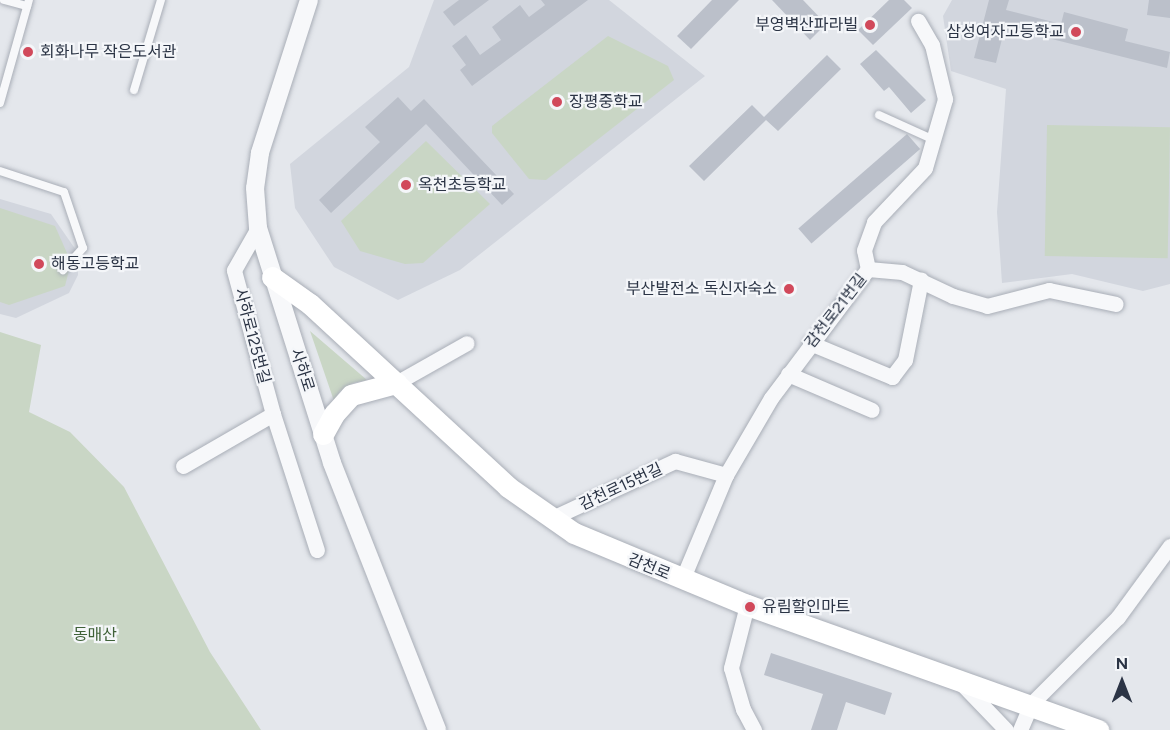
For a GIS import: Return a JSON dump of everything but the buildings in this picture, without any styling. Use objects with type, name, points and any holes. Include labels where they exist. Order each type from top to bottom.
[{"type":"main road","name":"감천로","points":[[272,278],[310,304],[455,441],[550,519],[596,545],[747,605],[954,676],[1098,730]]},
{"type":"main road","points":[[323,434],[334,414],[351,395],[396,383]]},
{"type":"street","name":"사하로","points":[[309,0],[260,153],[255,188],[258,228],[323,434],[437,730]]},
{"type":"street","points":[[868,270],[864,250],[874,222],[925,168],[945,99],[932,45],[918,21]]},
{"type":"street","name":"사하로125번길","points":[[258,228],[234,270],[273,414],[317,550]]},
{"type":"street","name":"감천로21번길","points":[[682,580],[726,475],[788,374],[868,270],[902,272],[953,296],[987,306],[1049,290],[1116,304]]},
{"type":"street","points":[[810,343],[892,377],[905,360],[921,280]]},
{"type":"street","points":[[396,383],[466,343]]},
{"type":"street","points":[[788,374],[872,410]]},
{"type":"street","points":[[183,466],[273,414]]},
{"type":"street","name":"감천로15번길","points":[[550,519],[675,461],[726,475]]},
{"type":"street","points":[[1020,730],[1031,704],[1118,617],[1170,546]]},
{"type":"street","points":[[747,605],[731,668],[743,709],[754,730]]},
{"type":"street","points":[[954,676],[1006,730]]},
{"type":"lane","points":[[0,103],[4,77],[28,3],[3,0]]},
{"type":"lane","points":[[134,90],[161,0]]},
{"type":"lane","points":[[879,115],[934,140]]},
{"type":"lane","points":[[0,171],[64,192],[83,248],[63,270]]},
{"type":"shaded area","points":[[434,0],[609,0],[705,76],[460,270],[398,300],[334,267],[295,208],[290,164],[409,67]]},
{"type":"shaded area","points":[[952,0],[1170,0],[1170,284],[1143,291],[1072,274],[1002,283],[997,212],[1006,89],[951,71],[943,16]]},
{"type":"shaded area","name":"해동고등학교","points":[[0,199],[51,214],[78,253],[78,275],[69,293],[16,318],[0,314]]},
{"type":"green space","points":[[608,36],[668,66],[674,80],[546,180],[529,179],[492,133],[492,126]]},
{"type":"green space","points":[[1047,125],[1170,127],[1168,258],[1045,256]]},
{"type":"green space","points":[[426,141],[490,204],[423,263],[405,264],[360,251],[341,221]]},
{"type":"green space","name":"해동고등학교","points":[[0,208],[55,226],[71,262],[65,286],[9,305],[0,302]]},
{"type":"green space","points":[[310,331],[367,380],[353,383],[340,391],[334,401]]},
{"type":"green space","name":"동매산","points":[[0,332],[41,345],[29,412],[70,432],[124,487],[210,652],[261,730],[0,730]]},
{"type":"place","name":"부영벽산파라빌","points":[[870,25]]},
{"type":"place","name":"삼성여자고등학교","points":[[1076,32]]},
{"type":"place","name":"회화나무 작은도서관","points":[[28,52]]},
{"type":"place","name":"장평중학교","points":[[557,102]]},
{"type":"place","name":"옥천초등학교","points":[[406,185]]},
{"type":"place","name":"해동고등학교","points":[[39,264]]},
{"type":"place","name":"부산발전소 독신자숙소","points":[[789,289]]},
{"type":"place","name":"유림할인마트","points":[[750,607]]}]
